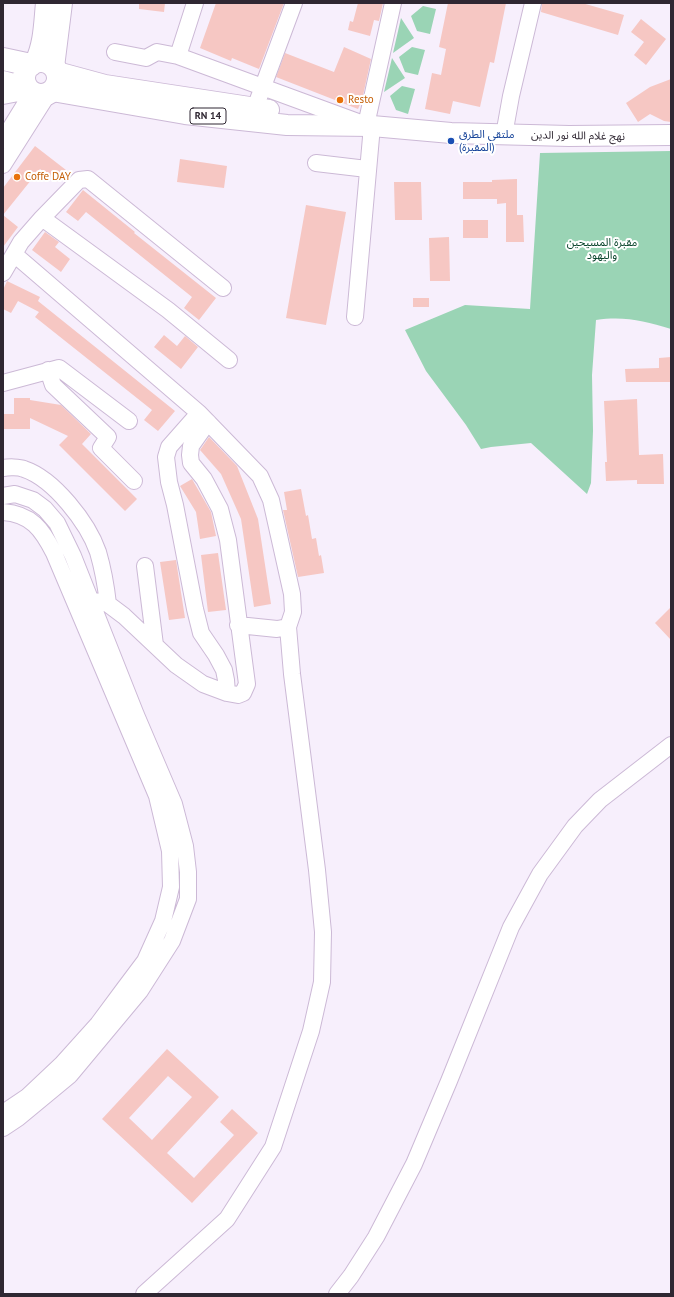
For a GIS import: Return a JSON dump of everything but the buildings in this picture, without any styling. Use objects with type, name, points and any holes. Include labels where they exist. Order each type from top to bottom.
[{"type":"highway","name":"RN 14","points":[[3,59],[41,80]]},
{"type":"highway","name":"RN 14","points":[[3,82],[41,80]]},
{"type":"main road","points":[[41,80],[40,53],[46,3]]},
{"type":"main road","points":[[41,80],[62,3]]},
{"type":"main road","name":"RN 14","points":[[41,80],[185,114],[254,114],[369,126]]},
{"type":"main road","name":"نهج غلام الله نور الدين","points":[[369,126],[451,133],[569,136],[671,135]]},
{"type":"street","points":[[178,56],[195,3]]},
{"type":"street","points":[[254,114],[294,3]]},
{"type":"street","points":[[355,317],[369,126],[393,3]]},
{"type":"street","points":[[504,134],[511,96],[533,3]]},
{"type":"street","points":[[115,52],[146,58],[157,52],[178,56],[369,126]]},
{"type":"street","points":[[3,96],[41,80]]},
{"type":"street","points":[[3,140],[41,80]]},
{"type":"street","points":[[3,165],[41,80]]},
{"type":"street","points":[[316,163],[367,169]]},
{"type":"street","points":[[3,273],[21,242],[42,218],[79,180],[83,178],[88,179],[223,288]]},
{"type":"street","points":[[42,218],[168,310],[230,360]]},
{"type":"street","points":[[14,254],[203,417],[260,476],[271,500],[292,594],[293,612],[288,627],[292,674],[324,932],[322,982],[311,1031],[273,1147],[227,1219],[144,1294]]},
{"type":"street","points":[[3,383],[59,368],[129,421]]},
{"type":"street","points":[[48,370],[53,385],[108,437],[101,448],[134,481]]},
{"type":"street","points":[[90,600],[108,604],[124,616],[176,665],[203,684],[227,693],[238,695],[243,692],[247,684],[238,625],[228,540],[220,509],[204,479],[191,463],[191,446],[203,417]]},
{"type":"street","points":[[203,417],[169,447],[166,457],[169,482],[201,633],[224,670],[227,693]]},
{"type":"street","points":[[3,468],[24,468],[42,478],[69,502],[98,551],[108,604]]},
{"type":"street","points":[[3,496],[15,494],[33,500],[45,508],[57,523],[73,556],[174,804],[185,846],[188,872],[188,899],[172,941],[140,991],[70,1075],[18,1118],[3,1128]]},
{"type":"street","points":[[3,512],[12,513],[25,518],[39,527],[46,536],[54,552],[157,796],[170,851],[170,887],[163,921],[145,961],[98,1024],[62,1064],[27,1097],[3,1113]]},
{"type":"street","points":[[145,566],[155,645]]},
{"type":"street","points":[[238,625],[277,629],[288,627]]},
{"type":"street","points":[[337,1294],[351,1276],[376,1237],[414,1164],[511,927],[540,874],[575,826],[600,800],[671,745]]},
{"type":"green space","points":[[423,6],[436,9],[430,34],[417,31],[411,16]]},
{"type":"green space","points":[[401,18],[414,38],[393,53]]},
{"type":"green space","points":[[412,47],[425,50],[418,75],[405,72],[399,57]]},
{"type":"green space","points":[[392,58],[405,78],[384,92]]},
{"type":"green space","points":[[402,86],[415,89],[408,114],[396,110],[390,96]]},
{"type":"green space","name":"مقبرة المسيحين واليهود","points":[[671,151],[671,329],[634,320],[596,320],[592,375],[593,431],[591,483],[587,494],[531,443],[481,449],[466,425],[426,371],[405,330],[465,305],[530,309],[540,153]]},
{"type":"place","name":"Resto","points":[[340,100]]},
{"type":"place","name":"ملتقى الطرق (المقبرة)","points":[[451,141]]},
{"type":"place","name":"Coffe DAY","points":[[17,177]]}]
